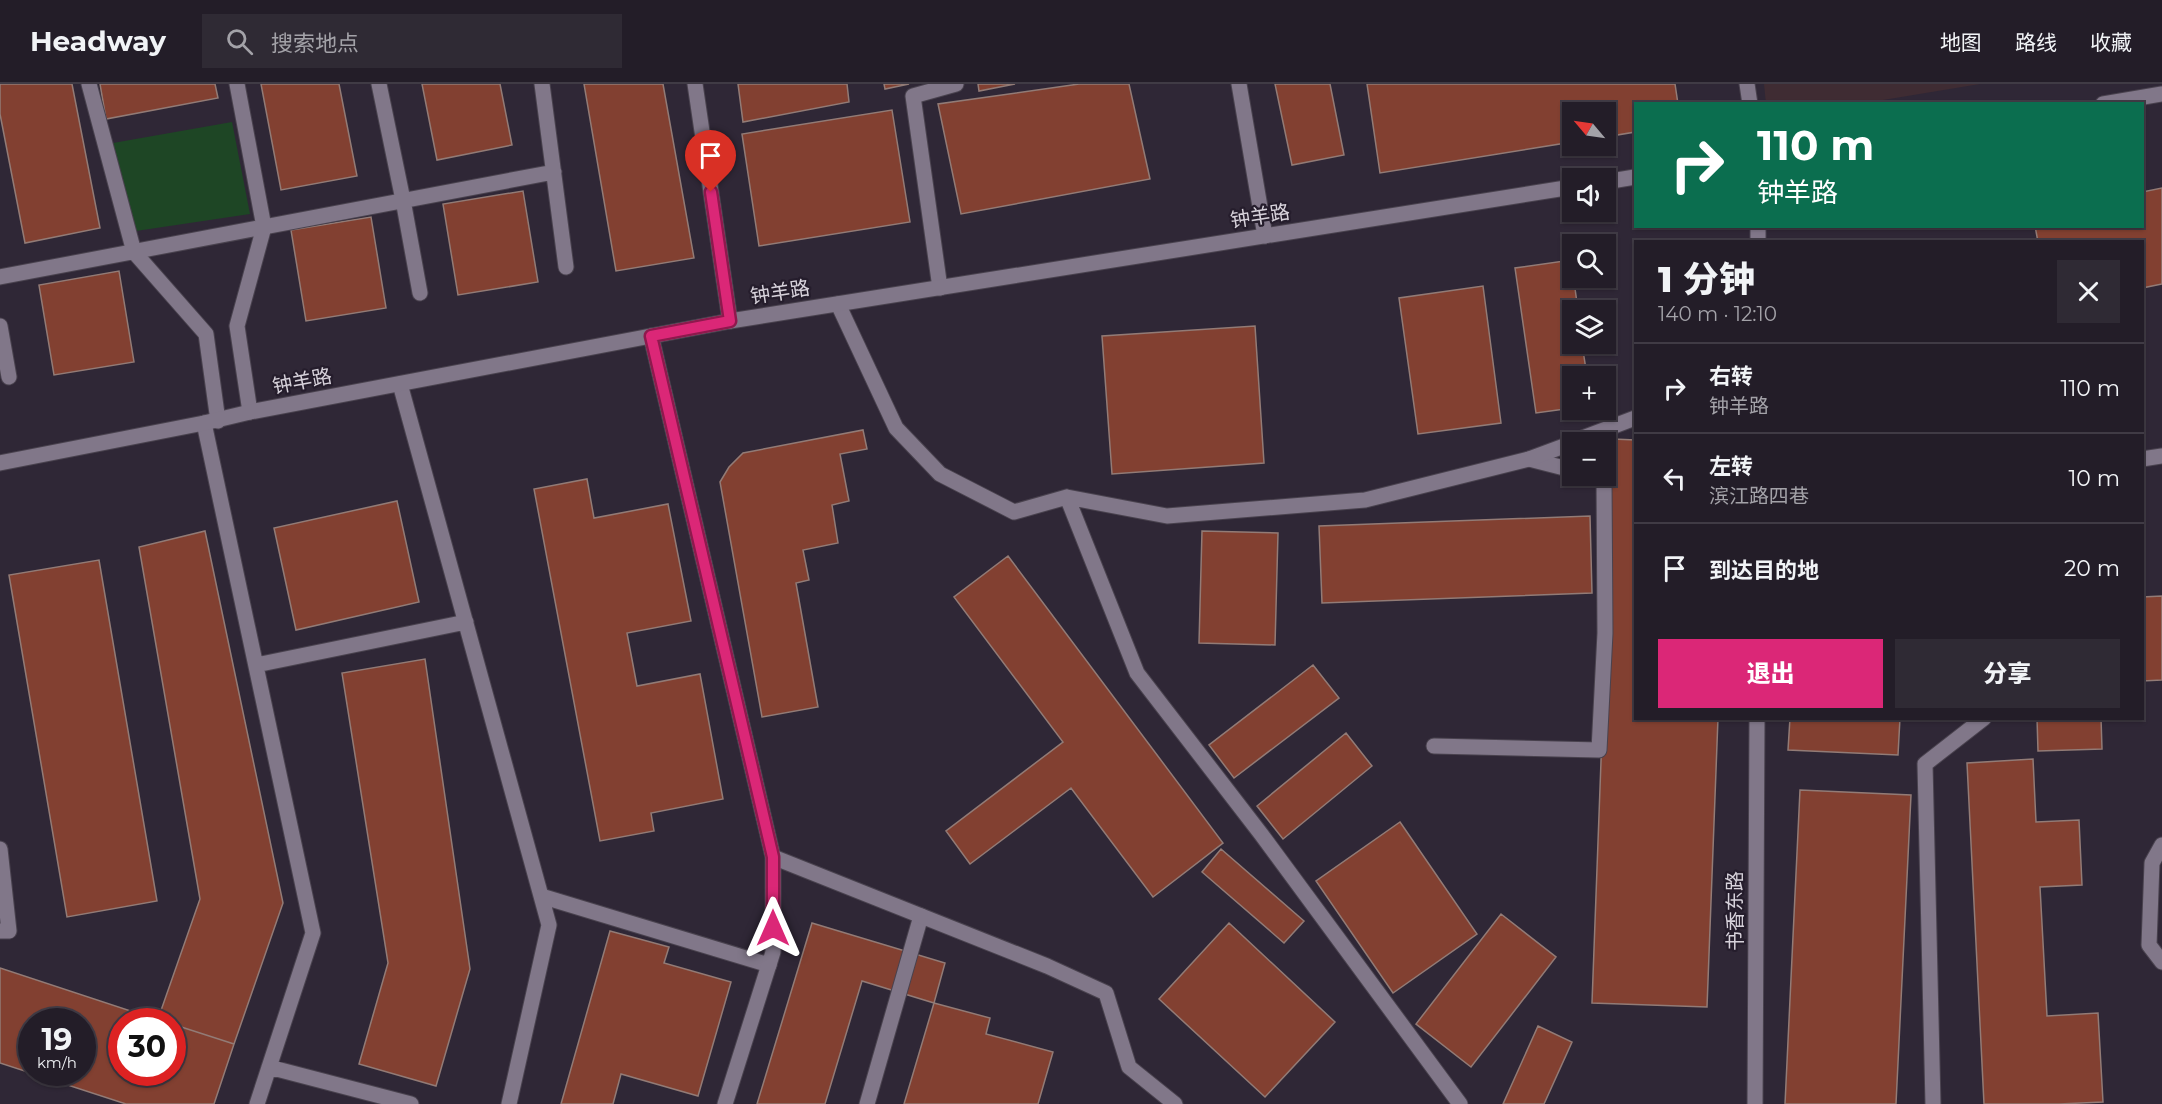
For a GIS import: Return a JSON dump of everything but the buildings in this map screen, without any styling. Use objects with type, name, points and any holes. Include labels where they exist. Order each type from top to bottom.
[{"type":"street","points":[[89,84],[134,252],[206,334],[211,422],[256,665],[313,933],[257,1104]]},
{"type":"street","points":[[237,84],[264,227],[237,326],[250,412]]},
{"type":"street","points":[[379,84],[420,293]]},
{"type":"street","points":[[542,84],[566,267]]},
{"type":"street","points":[[694,84],[730,321]]},
{"type":"street","points":[[940,288],[913,96],[956,84]]},
{"type":"street","points":[[1239,84],[1265,236]]},
{"type":"street","points":[[1747,84],[1750,102]]},
{"type":"street","points":[[2115,102],[2162,94]]},
{"type":"street","points":[[0,277],[554,172]]},
{"type":"street","points":[[1616,180],[1634,177]]},
{"type":"street","name":"钟羊路","points":[[0,463],[211,422],[250,412],[730,321],[1562,189]]},
{"type":"street","points":[[838,304],[896,428],[940,474],[1014,512],[1067,497],[1167,516],[1365,500],[1529,459],[1562,447]]},
{"type":"street","points":[[0,326],[9,377]]},
{"type":"street","points":[[651,336],[773,857],[773,952],[725,1104]]},
{"type":"street","points":[[400,384],[549,925],[509,1104]]},
{"type":"street","points":[[1600,432],[1634,418]]},
{"type":"street","points":[[2144,459],[2162,456]]},
{"type":"street","points":[[1529,459],[1562,467]]},
{"type":"street","points":[[1434,746],[1599,750],[1605,633],[1604,486]]},
{"type":"street","points":[[1067,497],[1137,673],[1261,834],[1460,1104]]},
{"type":"street","points":[[256,665],[466,622]]},
{"type":"street","name":"书香东路","points":[[1755,1104],[1757,720]]},
{"type":"street","points":[[1933,1104],[1925,764],[1981,720]]},
{"type":"street","points":[[2162,845],[2152,863],[2148,945],[2162,962]]},
{"type":"street","points":[[0,849],[9,931],[0,932]]},
{"type":"street","points":[[773,857],[1047,966],[1106,993],[1129,1067],[1175,1104]]},
{"type":"street","points":[[541,896],[769,964]]},
{"type":"street","points":[[867,1104],[921,916]]},
{"type":"street","points":[[269,1067],[411,1104]]},
{"type":"shaded area","points":[[1764,84],[1980,84],[1871,102],[1766,102]]},
{"type":"green space","points":[[232,122],[250,214],[136,231],[113,143]]},
{"type":"route","points":[[711,192],[730,321],[651,336],[773,857],[773,928]]}]
